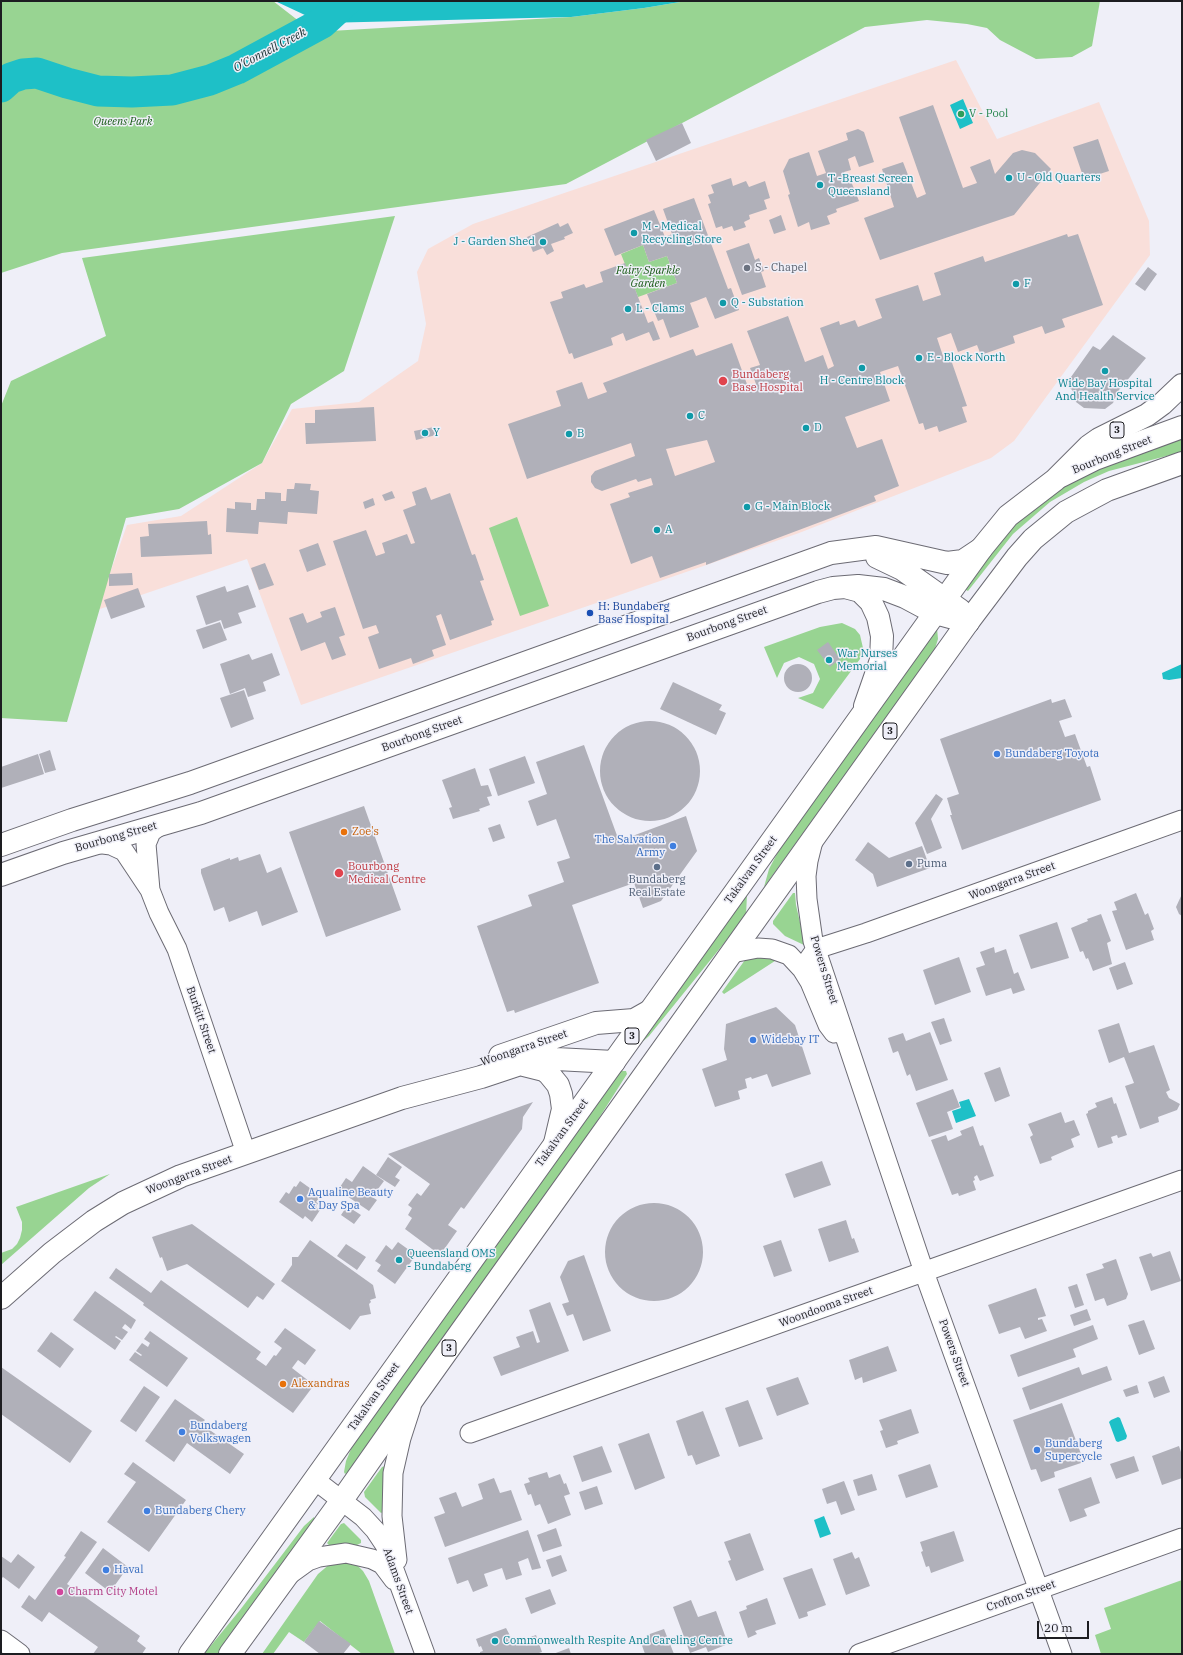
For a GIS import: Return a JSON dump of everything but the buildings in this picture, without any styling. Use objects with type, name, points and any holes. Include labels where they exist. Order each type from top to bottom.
[{"type":"main road","name":"3","points":[[1055,480],[1099,439],[1147,414],[1162,404],[1182,384]]},
{"type":"main road","name":"Bourbong Street","points":[[1,875],[87,846],[201,813],[818,592],[842,587],[865,586],[884,589],[905,597],[940,605],[981,549],[1008,516],[1055,480],[1095,459],[1182,427]]},
{"type":"main road","name":"3","points":[[230,1654],[342,1500],[969,620],[1017,557],[1033,539],[1066,512],[1107,490],[1182,463]]},
{"type":"main road","points":[[1,845],[72,820],[166,790],[831,553],[876,547],[947,563],[963,561],[981,549]]},
{"type":"main road","points":[[831,553],[858,553],[880,558],[902,569],[940,605],[969,620]]},
{"type":"main road","points":[[806,562],[816,562],[825,565],[830,573],[829,581],[825,587],[818,592]]},
{"type":"main road","points":[[842,587],[853,588],[860,591],[871,602],[876,613],[882,636],[881,660],[862,714]]},
{"type":"main road","name":"Takalvan Street","points":[[190,1654],[940,605]]},
{"type":"main road","points":[[622,628],[633,658]]},
{"type":"main road","points":[[421,700],[433,730]]},
{"type":"main road","points":[[166,790],[177,791],[185,799],[186,804],[184,814],[168,822]]},
{"type":"main road","points":[[72,820],[62,828],[61,837],[63,841],[70,847],[87,846]]},
{"type":"main road","name":"Woongarra Street","points":[[402,1098],[476,1064],[596,1023],[634,1020],[650,1011]]},
{"type":"main road","name":"Woongarra Street","points":[[1,1298],[73,1236],[123,1202],[181,1176],[402,1098],[523,1063],[556,1059],[614,1062],[647,1057],[656,1053],[668,1042]]},
{"type":"main road","name":"Woongarra Street","points":[[510,1067],[527,1065],[544,1070],[558,1084],[563,1109],[555,1143]]},
{"type":"street","name":"Woongarra Street","points":[[816,949],[1182,820]]},
{"type":"street","name":"Burkitt Street","points":[[150,890],[146,844],[151,832],[168,822]]},
{"type":"street","name":"Powers Street","points":[[813,840],[808,861],[806,887],[813,941],[924,1272],[1062,1654]]},
{"type":"street","name":"Burkitt Street","points":[[87,846],[111,845],[124,851],[150,890],[159,913],[177,950],[246,1153]]},
{"type":"street","points":[[829,988],[830,966],[834,952],[841,941]]},
{"type":"street","name":"Powers Street","points":[[732,953],[758,948],[772,949],[789,956],[802,969],[810,982],[828,1025],[849,1051]]},
{"type":"street","points":[[802,969],[816,949]]},
{"type":"street","name":"Woondooma Street","points":[[470,1433],[1182,1180]]},
{"type":"street","points":[[400,1587],[393,1524],[393,1473],[401,1438],[415,1396]]},
{"type":"street","name":"Adams Street","points":[[315,1480],[363,1517],[375,1530],[385,1545],[425,1654]]},
{"type":"street","name":"Crofton Street","points":[[859,1654],[1182,1538]]},
{"type":"street","points":[[283,1580],[308,1561],[331,1554],[346,1553],[372,1559],[382,1564],[400,1587]]},
{"type":"street","points":[[1,1640],[20,1654]]},
{"type":"shaded area","name":"Bundaberg Base Hospital","points":[[956,60],[997,139],[1099,102],[1149,221],[1150,255],[1014,441],[991,458],[799,533],[301,705],[247,559],[97,610],[127,525],[181,516],[262,463],[292,409],[359,402],[418,361],[426,324],[417,272],[428,249],[473,224]]},
{"type":"green space","name":"Queens Park","points":[[1,1],[273,1],[313,32],[571,17],[686,1],[1100,1],[1092,46],[1072,57],[1036,59],[1000,40],[987,28],[967,24],[927,20],[865,27],[566,184],[62,253],[1,273]]},
{"type":"green space","points":[[395,216],[344,371],[291,404],[262,463],[179,509],[126,518],[67,722],[1,718],[1,406],[11,381],[106,336],[82,258]]},
{"type":"green space","name":"Fairy Sparkle Garden","points":[[643,245],[649,262],[667,256],[677,283],[638,297],[621,254]]},
{"type":"green space","points":[[1182,437],[1182,452],[1109,471],[1084,482],[1050,502],[1013,534],[968,591],[962,588],[1009,528],[1053,492],[1093,471]]},
{"type":"green space","points":[[517,517],[549,606],[520,616],[489,528]]},
{"type":"green space","points":[[842,623],[855,629],[860,635],[863,648],[862,653],[860,659],[823,709],[798,698],[813,693],[820,679],[814,664],[799,657],[784,663],[777,678],[764,647],[820,627]]},
{"type":"green space","points":[[937,628],[938,639],[934,652],[764,887],[769,869],[779,850]]},
{"type":"green space","points":[[793,893],[795,893],[804,945],[785,936],[773,924],[773,921]]},
{"type":"green space","points":[[747,894],[746,916],[649,1036],[640,1044],[639,1043]]},
{"type":"green space","points":[[760,939],[772,949],[778,959],[724,994],[722,992]]},
{"type":"green space","points":[[620,1071],[626,1071],[627,1074],[580,1148],[348,1472],[345,1474],[346,1461],[354,1442]]},
{"type":"green space","points":[[110,1174],[89,1188],[1,1265],[1,1253],[12,1249],[20,1238],[22,1222],[16,1207]]},
{"type":"green space","points":[[385,1466],[383,1512],[381,1513],[365,1497],[364,1492],[382,1467]]},
{"type":"green space","points":[[314,1517],[314,1520],[308,1529],[219,1654],[204,1654],[240,1610],[304,1526]]},
{"type":"green space","points":[[344,1523],[361,1540],[361,1543],[357,1545],[330,1546],[327,1543],[341,1524]]},
{"type":"green space","points":[[340,1561],[358,1566],[369,1581],[395,1654],[362,1654],[320,1621],[304,1642],[289,1632],[273,1654],[262,1654],[318,1574],[331,1563]]},
{"type":"green space","points":[[1182,1580],[1182,1654],[1101,1654],[1095,1635],[1111,1629],[1104,1608]]},
{"type":"water","points":[[275,1],[686,1],[571,17],[322,23]]},
{"type":"water","name":"V - Pool","points":[[963,99],[973,123],[960,129],[950,105]]},
{"type":"water","points":[[1182,664],[1182,678],[1169,680],[1163,679],[1162,673]]},
{"type":"water","points":[[969,1099],[976,1116],[956,1123],[952,1111],[961,1108],[959,1102]]},
{"type":"water","points":[[1118,1417],[1120,1418],[1127,1436],[1126,1439],[1118,1442],[1116,1441],[1109,1422]]},
{"type":"water","points":[[824,1516],[831,1534],[820,1538],[814,1520]]},
{"type":"waterway","name":"O'Connell Creek","points":[[1,87],[11,78],[23,74],[37,73],[98,91],[132,92],[172,90],[210,80],[237,69],[322,23],[346,1]]},
{"type":"place","name":"V - Pool","points":[[961,114]]},
{"type":"place","name":"U - Old Quarters","points":[[1009,178]]},
{"type":"place","name":"T -Breast Screen Queensland","points":[[820,185]]},
{"type":"place","name":"M - Medical Recycling Store","points":[[634,233]]},
{"type":"place","name":"J - Garden Shed","points":[[543,242]]},
{"type":"place","name":"S - Chapel","points":[[747,268]]},
{"type":"place","name":"F","points":[[1016,284]]},
{"type":"place","name":"Q - Substation","points":[[723,303]]},
{"type":"place","name":"L - Clams","points":[[628,309]]},
{"type":"place","name":"E - Block North","points":[[919,358]]},
{"type":"place","name":"H - Centre Block","points":[[862,368]]},
{"type":"place","name":"Wide Bay Hospital And Health Service","points":[[1105,371]]},
{"type":"place","name":"Bundaberg Base Hospital","points":[[723,381]]},
{"type":"place","name":"C","points":[[690,416]]},
{"type":"place","name":"D","points":[[806,428]]},
{"type":"place","name":"Y","points":[[425,433]]},
{"type":"place","name":"B","points":[[569,434]]},
{"type":"place","name":"G - Main Block","points":[[747,507]]},
{"type":"place","name":"A","points":[[657,530]]},
{"type":"place","name":"H: Bundaberg Base Hospital","points":[[590,613]]},
{"type":"place","name":"War Nurses Memorial","points":[[829,660]]},
{"type":"place","name":"Bundaberg Toyota","points":[[997,754]]},
{"type":"place","name":"Zoe's","points":[[344,832]]},
{"type":"place","name":"The Salvation Army","points":[[673,846]]},
{"type":"place","name":"Puma","points":[[909,864]]},
{"type":"place","name":"Bundaberg Real Estate","points":[[657,867]]},
{"type":"place","name":"Bourbong Medical Centre","points":[[339,873]]},
{"type":"place","name":"Widebay IT","points":[[753,1040]]},
{"type":"place","name":"Aqualine Beauty & Day Spa","points":[[300,1199]]},
{"type":"place","name":"Queensland OMS - Bundaberg","points":[[399,1260]]},
{"type":"place","name":"Alexandras","points":[[283,1384]]},
{"type":"place","name":"Bundaberg Volkswagen","points":[[182,1432]]},
{"type":"place","name":"Bundaberg Supercycle","points":[[1037,1450]]},
{"type":"place","name":"Bundaberg Chery","points":[[147,1511]]},
{"type":"place","name":"Haval","points":[[106,1570]]},
{"type":"place","name":"Charm City Motel","points":[[60,1592]]},
{"type":"place","name":"Commonwealth Respite And Careling Centre","points":[[495,1641]]}]
